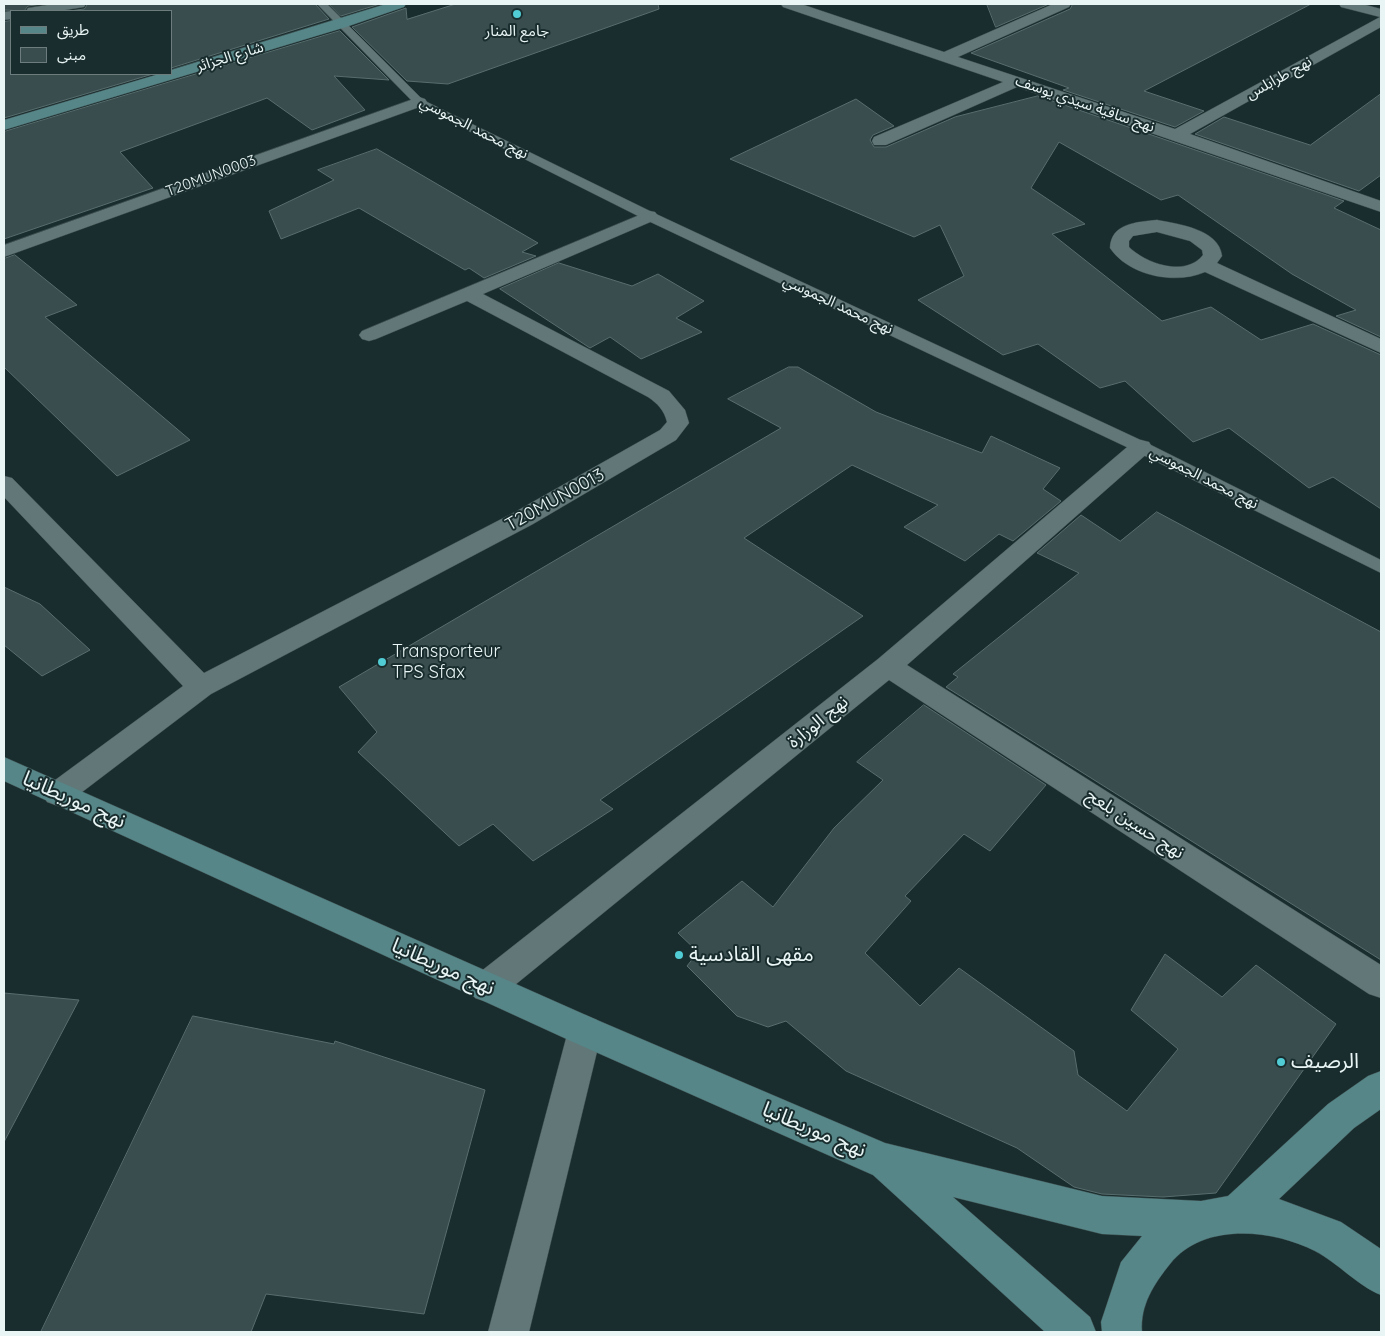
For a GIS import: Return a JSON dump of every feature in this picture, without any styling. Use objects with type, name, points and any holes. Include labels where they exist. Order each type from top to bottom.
[{"type":"street","points":[[40,10],[79,4]]},
{"type":"street","name":"شارع الجزائر","points":[[172,75],[341,24],[399,4]]},
{"type":"street","name":"نهج ساقية سيدي يوسف","points":[[788,4],[1176,135],[1381,207]]},
{"type":"street","points":[[946,57],[1064,4]]},
{"type":"street","points":[[1346,4],[1381,13]]},
{"type":"street","name":"نهج طرابلس","points":[[1176,135],[1381,21]]},
{"type":"street","name":"شارع الجزائر","points":[[4,125],[171,75]]},
{"type":"street","points":[[880,141],[1017,81]]},
{"type":"street","name":"T20MUN0003","points":[[4,251],[419,102]]},
{"type":"street","points":[[369,335],[649,216]]},
{"type":"street","points":[[1205,265],[1381,347]]},
{"type":"street","name":"T20MUN0013","points":[[201,687],[524,518],[653,445],[668,435],[678,423],[677,412],[667,400],[644,385],[467,293]]},
{"type":"street","name":"نهج الوزارة","points":[[487,987],[888,666],[1141,447]]},
{"type":"street","points":[[4,483],[201,687],[114,750],[58,794]]},
{"type":"street","name":"نهج حسين بلعج","points":[[888,666],[1381,983]]},
{"type":"street","name":"نهج موريطانيا","points":[[4,768],[585,1031],[884,1160],[1102,1215],[1282,1219],[1328,1236],[1371,1265],[1381,1275]]},
{"type":"street","points":[[508,1332],[585,1031]]},
{"type":"street","points":[[1122,1332],[1121,1322],[1135,1276],[1163,1241],[1219,1217],[1341,1116],[1381,1088]]},
{"type":"street","name":"نهج موريطانيا","points":[[884,1160],[1075,1332]]},
{"type":"lane","name":"نهج محمد الجموسي","points":[[322,4],[419,102],[649,216],[1141,447],[1381,567]]},
{"type":"building","points":[[4,4],[43,4],[28,6],[25,10],[4,10]]},
{"type":"building","points":[[88,4],[315,4],[329,19],[172,68],[172,10],[76,10],[84,9]]},
{"type":"building","points":[[329,4],[380,4],[341,16]]},
{"type":"building","points":[[456,4],[658,4],[659,9],[448,84],[407,81],[352,27],[406,8],[407,19]]},
{"type":"building","points":[[987,4],[1049,4],[996,27]]},
{"type":"building","points":[[1073,4],[1311,4],[1144,91],[1204,111],[1175,127],[1063,90],[1069,88],[971,53],[1070,9]]},
{"type":"building","points":[[10,21],[10,75],[150,75],[4,118],[4,22]]},
{"type":"building","points":[[340,31],[389,80],[334,76],[365,110],[312,130],[267,98],[120,152],[153,188],[4,239],[4,132]]},
{"type":"building","points":[[1381,94],[1381,175],[1359,191],[1195,134],[1224,117],[1310,145]]},
{"type":"building","points":[[1038,96],[1344,201],[1334,208],[1381,230],[1381,337],[1336,316],[1356,310],[1292,274],[1178,195],[1161,200],[1059,142],[1031,188],[1085,224],[1052,234],[1162,321],[1211,307],[1261,340],[1313,324],[1381,355],[1381,509],[1333,477],[1309,488],[1229,428],[1193,442],[1125,381],[1100,388],[1038,344],[1003,355],[918,300],[964,276],[940,225],[914,237],[730,159],[856,99],[894,126],[873,135],[870,140],[874,147],[886,147],[955,117]]},
{"type":"building","points":[[377,149],[538,243],[522,252],[536,256],[484,278],[469,268],[465,270],[359,208],[281,239],[269,211],[334,180],[318,170]]},
{"type":"building","points":[[15,255],[77,305],[45,317],[190,440],[117,476],[4,367],[4,259]]},
{"type":"building","points":[[559,263],[632,286],[658,274],[704,301],[676,318],[702,332],[641,359],[610,337],[590,348],[500,289]]},
{"type":"building","points":[[789,367],[798,367],[876,412],[982,453],[991,436],[1060,468],[1043,489],[1061,501],[1013,541],[999,534],[965,561],[904,527],[938,505],[852,465],[744,538],[863,616],[600,800],[613,809],[533,861],[493,824],[459,846],[358,752],[377,732],[339,687],[781,428],[728,399]]},
{"type":"building","points":[[1157,512],[1381,632],[1381,960],[946,687],[958,677],[953,674],[1079,573],[1037,553],[1081,515],[1120,541]]},
{"type":"building","points":[[4,587],[40,604],[90,650],[42,676],[4,645]]},
{"type":"building","points":[[924,705],[1046,785],[990,851],[964,834],[905,896],[911,901],[865,953],[920,1006],[959,968],[1074,1051],[1078,1075],[1127,1111],[1178,1049],[1131,1010],[1165,954],[1222,997],[1256,965],[1336,1024],[1216,1193],[1163,1197],[1102,1194],[1074,1187],[1017,1148],[846,1071],[786,1021],[768,1027],[737,1016],[687,966],[698,952],[678,933],[742,881],[773,907],[834,828],[883,780],[857,762]]},
{"type":"building","points":[[4,993],[79,1000],[4,1142]]},
{"type":"building","points":[[193,1016],[334,1044],[335,1041],[485,1090],[424,1314],[266,1294],[251,1332],[41,1332]]},
{"type":"place","name":"جامع المنار","points":[[517,14]]},
{"type":"place","name":"Transporteur TPS Sfax","points":[[382,662]]},
{"type":"place","name":"مقهى القادسية","points":[[679,955]]},
{"type":"place","name":"الرصيف","points":[[1281,1062]]}]
